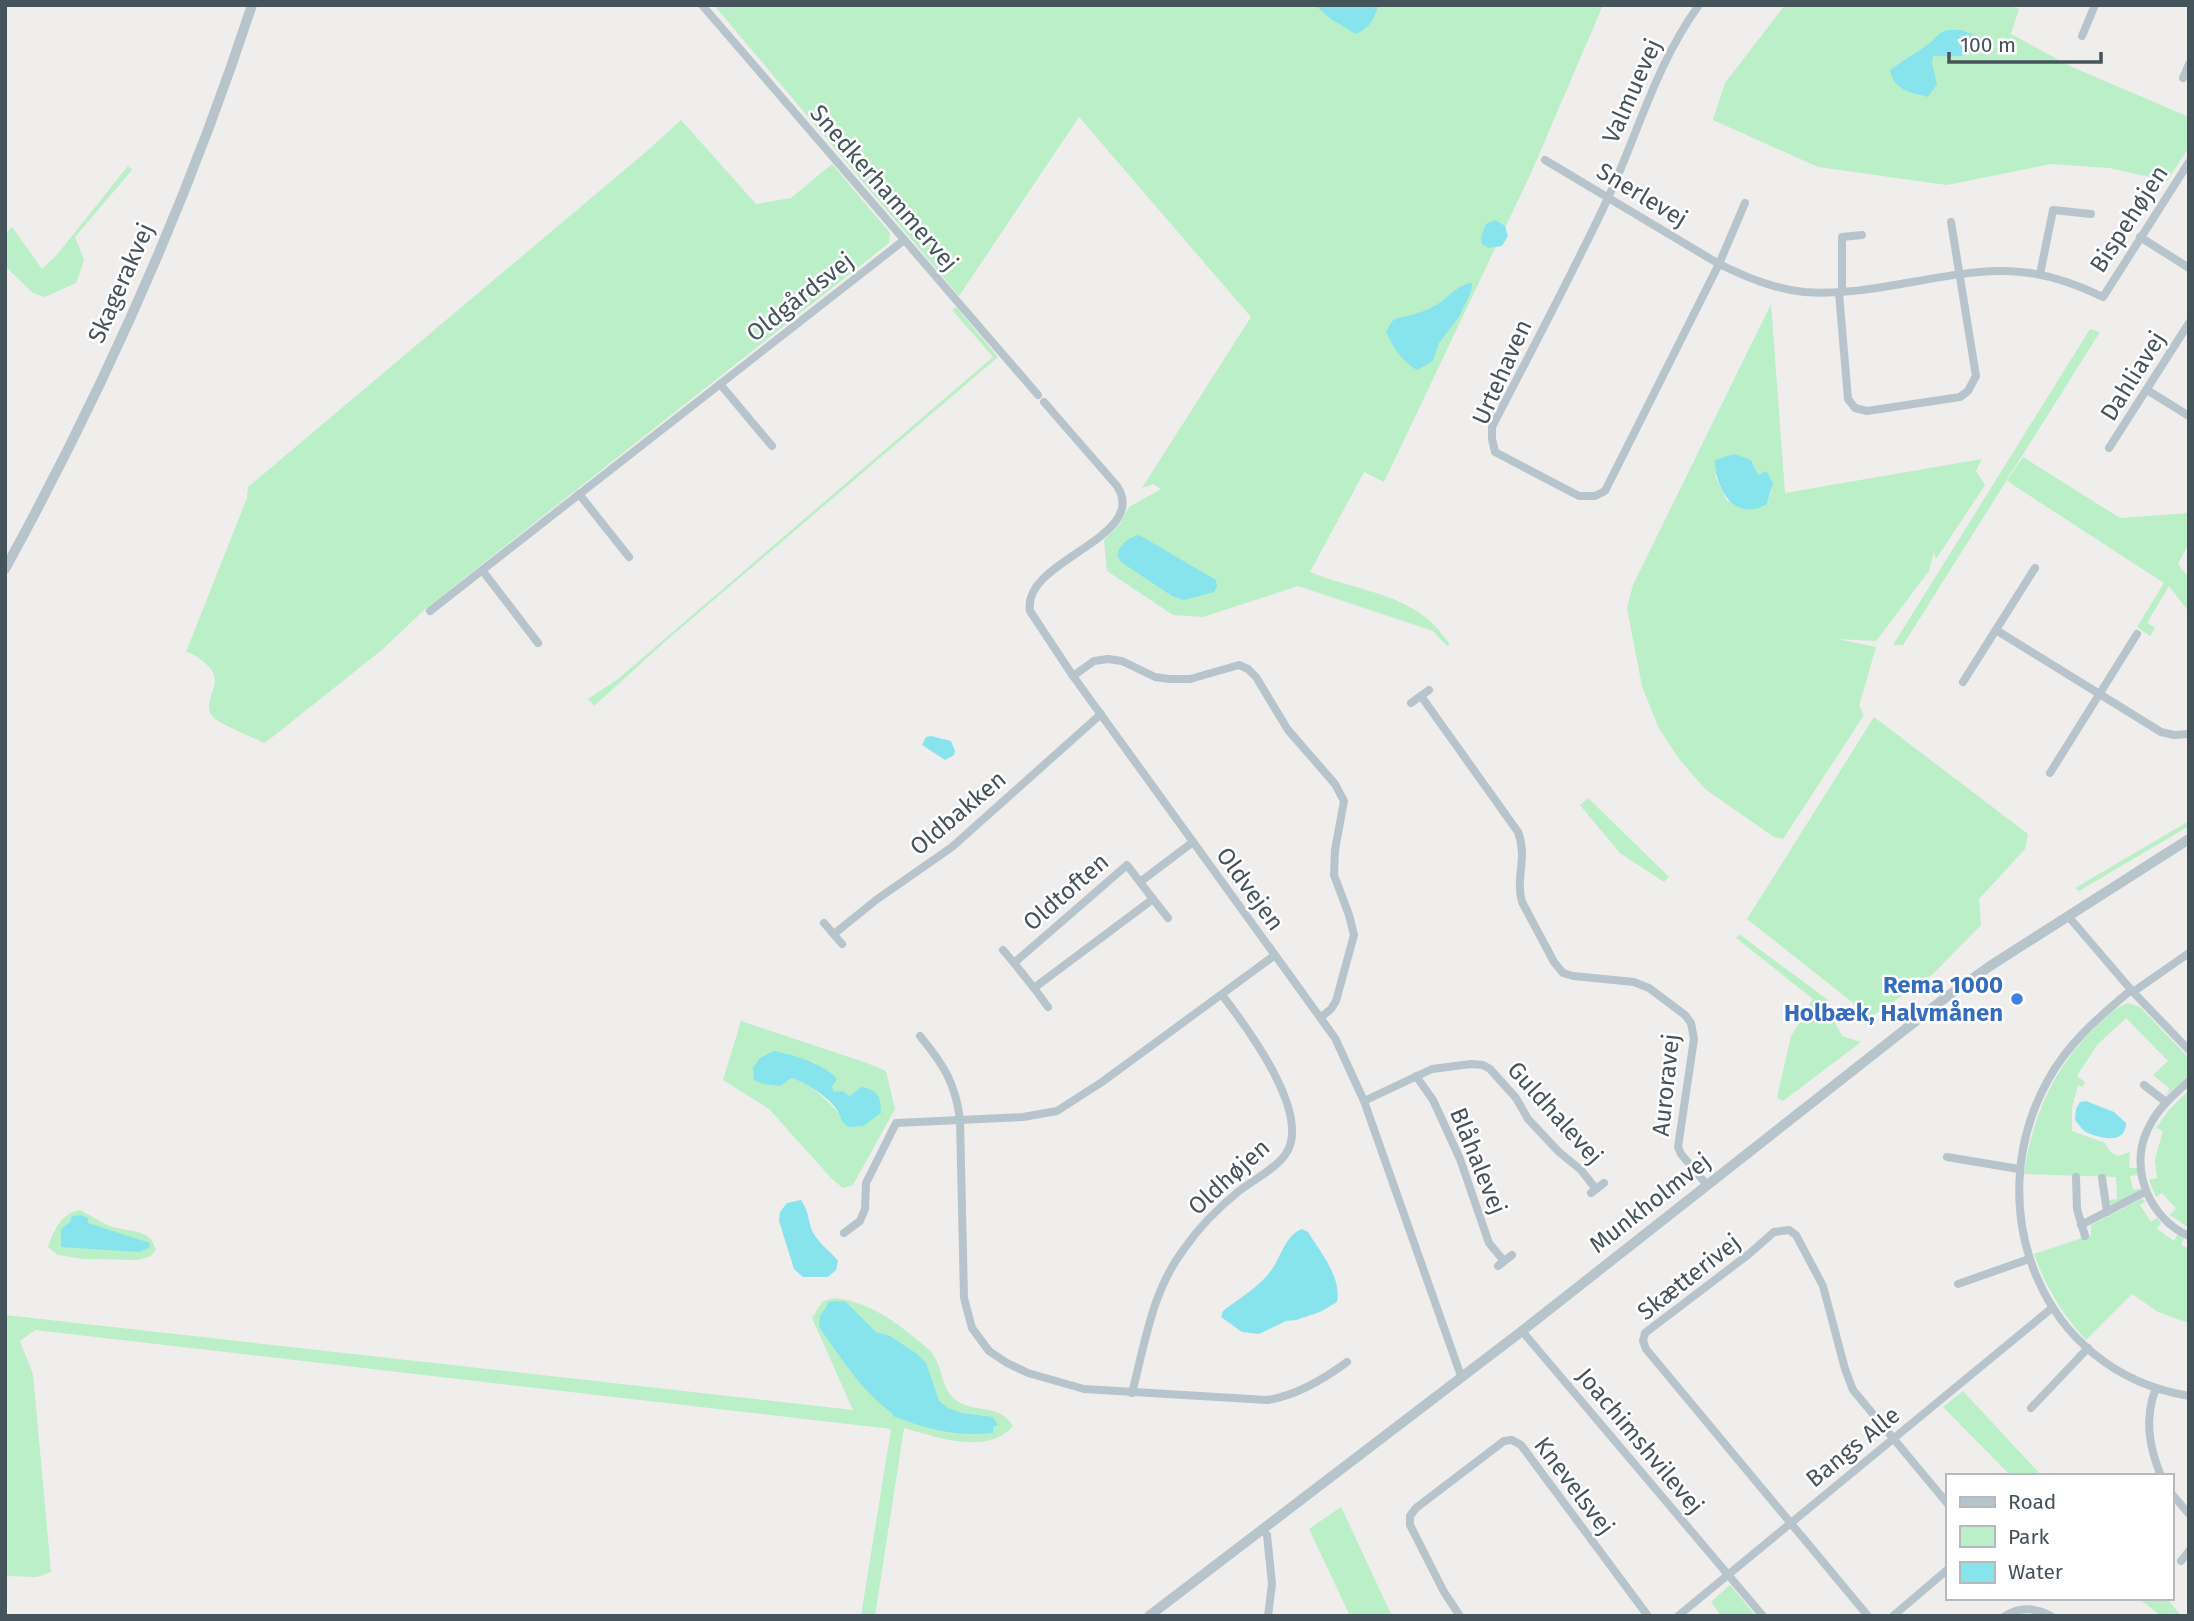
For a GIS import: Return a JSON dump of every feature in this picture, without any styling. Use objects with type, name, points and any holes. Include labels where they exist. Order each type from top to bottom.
[{"type":"street","name":"Skagerakvej","points":[[5,569],[93,398],[150,273],[200,151],[253,5]]},
{"type":"street","name":"Snedkerhammervej","points":[[702,5],[1112,480]]},
{"type":"street","name":"Valmuevej","points":[[1608,197],[1664,61],[1699,5]]},
{"type":"street","points":[[2082,36],[2095,5]]},
{"type":"street","points":[[2183,78],[2189,64]]},
{"type":"street","name":"Snerlevej","points":[[1545,160],[1719,264],[1745,277],[1777,287],[1803,292],[1840,293],[2004,271],[2040,274],[2103,297]]},
{"type":"street","name":"Bispehøjen","points":[[2103,297],[2189,162]]},
{"type":"street","name":"Urtehaven","points":[[1608,197],[1492,427],[1493,448],[1502,457],[1579,496],[1595,496],[1605,491],[1719,264]]},
{"type":"street","points":[[1719,264],[1745,203]]},
{"type":"street","points":[[2040,274],[2053,210],[2091,214]]},
{"type":"street","points":[[1862,234],[1842,237],[1840,293],[1848,399],[1854,408],[1867,411],[1960,397],[1972,385],[1976,376],[1951,222]]},
{"type":"street","points":[[2140,237],[2189,268]]},
{"type":"street","name":"Oldgårdsvej","points":[[430,611],[903,241]]},
{"type":"street","name":"Dahliavej","points":[[2109,448],[2189,323]]},
{"type":"street","points":[[720,384],[772,446]]},
{"type":"street","points":[[2147,390],[2189,416]]},
{"type":"street","name":"Oldvejen","points":[[1112,480],[1123,499],[1118,518],[1032,589],[1029,599],[1032,616],[1321,1017],[1349,1065],[1461,1376]]},
{"type":"street","points":[[579,494],[629,557]]},
{"type":"street","points":[[1962,682],[2035,568]]},
{"type":"street","points":[[482,570],[538,643]]},
{"type":"street","points":[[1996,629],[2161,732],[2189,734]]},
{"type":"street","points":[[2050,773],[2137,634]]},
{"type":"street","points":[[1073,676],[1094,661],[1108,659],[1122,661],[1155,677],[1169,679],[1191,679],[1228,667],[1243,666],[1256,677],[1298,743],[1335,783],[1344,804],[1335,850],[1335,875],[1354,935],[1336,1001],[1321,1017]]},
{"type":"street","points":[[1411,703],[1429,690]]},
{"type":"street","name":"Auroravej","points":[[1421,696],[1518,832],[1523,851],[1519,889],[1522,902],[1559,970],[1568,976],[1634,982],[1649,988],[1685,1015],[1691,1023],[1694,1039],[1678,1147],[1707,1185]]},
{"type":"street","name":"Oldbakken","points":[[834,934],[866,907],[952,847],[1101,714]]},
{"type":"street","name":"Munkholmvej","points":[[1149,1616],[1522,1331],[1945,998],[2189,839]]},
{"type":"street","name":"Oldtoften","points":[[1140,883],[1193,842]]},
{"type":"street","name":"Oldtoften","points":[[1014,963],[1127,865],[1168,918]]},
{"type":"street","points":[[1034,988],[1153,899]]},
{"type":"street","points":[[2068,916],[2132,991],[2189,1050]]},
{"type":"street","points":[[824,923],[842,944]]},
{"type":"street","name":"Oldtoften","points":[[1003,950],[1048,1007]]},
{"type":"street","points":[[2189,953],[2132,991],[2081,1034],[2054,1068],[2028,1127],[2019,1169],[2019,1212],[2029,1259],[2052,1308],[2088,1349],[2129,1377],[2156,1388],[2189,1396]]},
{"type":"street","points":[[844,1233],[860,1221],[865,1209],[866,1183],[893,1124],[1023,1117],[1057,1111],[1073,1103],[1275,956]]},
{"type":"street","name":"Oldhøjen","points":[[1132,1393],[1151,1313],[1176,1259],[1218,1210],[1282,1158],[1292,1140],[1290,1119],[1278,1079],[1265,1055],[1222,995]]},
{"type":"street","points":[[920,1036],[950,1077],[956,1095],[960,1119],[964,1298],[967,1316],[975,1333],[997,1357],[1028,1373],[1084,1389],[1267,1401],[1297,1391],[1347,1362]]},
{"type":"street","name":"Guldhalevej","points":[[1364,1101],[1432,1069],[1477,1064],[1488,1067],[1516,1098],[1528,1119],[1597,1189]]},
{"type":"street","name":"Blåhalevej","points":[[1416,1076],[1433,1100],[1460,1159],[1489,1243],[1501,1263],[1512,1255]]},
{"type":"street","points":[[2189,1081],[2166,1102],[2146,1133],[2142,1147],[2141,1173],[2146,1192],[2154,1207],[2167,1222],[2189,1236]]},
{"type":"street","points":[[2144,1085],[2166,1102]]},
{"type":"street","points":[[1947,1157],[2019,1169]]},
{"type":"street","points":[[2076,1177],[2077,1209],[2085,1236]]},
{"type":"street","points":[[2102,1178],[2107,1212]]},
{"type":"street","points":[[2081,1225],[2146,1192]]},
{"type":"street","name":"Skætterivej","points":[[1868,1616],[1646,1349],[1643,1339],[1648,1331],[1774,1233],[1789,1230],[1796,1235],[1823,1286],[1850,1385],[1946,1502]]},
{"type":"street","points":[[1958,1284],[2029,1259]]},
{"type":"street","name":"Bangs Alle","points":[[1678,1616],[2052,1308]]},
{"type":"street","name":"Joachimshvilevej","points":[[1522,1331],[1763,1616]]},
{"type":"street","points":[[2031,1408],[2088,1349]]},
{"type":"street","points":[[2156,1388],[2150,1407],[2150,1436],[2160,1474]]},
{"type":"street","name":"Knevelsvej","points":[[1460,1616],[1444,1592],[1410,1525],[1410,1516],[1504,1441],[1510,1440],[1521,1445],[1648,1616]]},
{"type":"street","points":[[2173,1495],[2189,1514]]},
{"type":"street","points":[[1262,1529],[1267,1535],[1272,1584],[1268,1616]]},
{"type":"street","points":[[2181,1562],[2189,1551]]},
{"type":"street","points":[[1893,1616],[1946,1571]]},
{"type":"street","points":[[2005,1616],[2015,1610],[2032,1609],[2051,1616]]},
{"type":"green space","points":[[714,5],[1603,5],[1531,173],[1384,482],[1364,472],[1310,572],[1386,596],[1415,610],[1428,619],[1450,644],[1447,646],[1433,631],[1298,586],[1203,617],[1173,615],[1107,571],[1104,540],[1120,524],[1129,507],[1161,489],[1153,484],[1142,488],[1251,317],[1079,117],[959,296]]},
{"type":"green space","points":[[1785,5],[2008,5],[2019,9],[2011,34],[2072,67],[2189,117],[2189,147],[2167,181],[2109,168],[2051,164],[1947,185],[1818,167],[1713,120],[1725,83]]},
{"type":"green space","points":[[681,120],[756,204],[791,198],[832,164],[890,233],[889,243],[424,610],[383,649],[270,739],[264,743],[214,718],[209,705],[215,678],[212,670],[186,652],[247,498],[248,487]]},
{"type":"green space","points":[[128,166],[132,170],[75,237],[84,260],[76,283],[45,297],[33,293],[5,266],[5,234],[12,227],[42,269],[56,256]]},
{"type":"green space","points":[[1771,304],[1785,493],[1982,459],[1976,471],[1985,485],[1936,559],[1934,552],[1929,571],[1876,641],[1837,639],[1876,647],[1859,706],[1864,715],[1783,839],[1774,837],[1705,789],[1679,759],[1658,727],[1642,686],[1627,608],[1633,585]],"holes":[[[1751,460],[1758,475],[1772,490],[1767,504],[1727,501],[1715,476]]]},
{"type":"green space","points":[[956,307],[998,357],[668,639],[594,706],[588,699],[618,679],[993,357],[952,310]]},
{"type":"green space","points":[[2090,329],[2100,332],[1903,645],[1893,645]]},
{"type":"green space","points":[[2023,457],[2120,518],[2189,513],[2189,543],[2178,564],[2189,578],[2189,612],[2169,586],[2147,623],[2155,628],[2150,636],[2137,627],[2164,583],[2007,481]]},
{"type":"green space","points":[[1874,717],[2028,834],[2025,849],[1979,899],[1981,925],[1933,974],[1871,1017],[1747,919]]},
{"type":"green space","points":[[1588,798],[1669,877],[1664,882],[1620,853],[1580,805]]},
{"type":"green space","points":[[2189,821],[2189,826],[2079,891],[2075,888]]},
{"type":"green space","points":[[1739,934],[1828,1000],[1833,1019],[1842,1036],[1861,1042],[1783,1101],[1777,1098],[1791,1036],[1813,999],[1736,938]]},
{"type":"green space","points":[[2128,1003],[2140,1007],[2189,1058],[2189,1076],[2165,1096],[2170,1089],[2153,1075],[2168,1061],[2126,1018],[2097,1045],[2077,1076],[2085,1082],[2083,1087],[2078,1085],[2072,1108],[2072,1131],[2105,1143],[2110,1152],[2118,1156],[2130,1152],[2129,1168],[2137,1168],[2138,1175],[2130,1176],[2133,1190],[2141,1188],[2113,1205],[2109,1200],[2117,1199],[2116,1177],[2024,1174],[2033,1132],[2058,1074],[2069,1057],[2098,1025]]},
{"type":"green space","points":[[741,1021],[886,1071],[895,1109],[853,1185],[843,1188],[769,1109],[723,1080]],"holes":[[[786,1053],[800,1060],[814,1062],[834,1092],[850,1096],[838,1112],[811,1087],[791,1078]]]},
{"type":"green space","points":[[2189,1090],[2189,1228],[2170,1215],[2176,1208],[2162,1193],[2156,1197],[2149,1180],[2157,1178],[2155,1159],[2163,1131],[2156,1128]]},
{"type":"green space","points":[[2141,1199],[2146,1201],[2140,1205],[2151,1222],[2157,1218],[2161,1223],[2157,1229],[2174,1241],[2178,1234],[2184,1238],[2181,1245],[2189,1249],[2189,1323],[2158,1312],[2132,1294],[2086,1340],[2056,1300],[2034,1254],[2091,1235],[2091,1225]]},
{"type":"green space","points":[[80,1210],[110,1226],[144,1234],[156,1250],[151,1256],[138,1260],[84,1259],[58,1255],[48,1247],[53,1234],[68,1215]]},
{"type":"green space","points":[[835,1298],[868,1307],[897,1324],[932,1353],[947,1390],[956,1400],[970,1407],[1000,1414],[1013,1426],[1002,1435],[976,1442],[961,1442],[904,1428],[875,1616],[861,1616],[891,1429],[35,1330],[20,1341],[33,1374],[51,1572],[37,1577],[5,1576],[5,1315],[853,1410],[812,1318],[823,1301]]},
{"type":"green space","points":[[1963,1391],[2040,1474],[2009,1474],[1943,1407]]},
{"type":"green space","points":[[1341,1507],[1392,1616],[1350,1616],[1309,1529]]},
{"type":"green space","points":[[1730,1585],[1756,1616],[1721,1616],[1711,1602]]},
{"type":"green space","points":[[2141,1600],[2169,1600],[2181,1616],[2161,1616]]},
{"type":"water","points":[[1315,5],[1378,5],[1371,22],[1356,34],[1331,19]]},
{"type":"water","points":[[1948,30],[1961,30],[1979,37],[1983,46],[1966,55],[1933,56],[1932,64],[1937,84],[1928,97],[1899,86],[1890,70]]},
{"type":"water","points":[[1495,220],[1505,226],[1508,236],[1502,246],[1488,248],[1482,244],[1481,237],[1486,224]]},
{"type":"water","points":[[1472,283],[1471,292],[1459,317],[1439,343],[1433,361],[1417,370],[1398,354],[1386,331],[1394,319],[1428,309],[1458,288]]},
{"type":"water","points":[[1734,454],[1751,460],[1758,475],[1766,471],[1773,483],[1767,504],[1756,509],[1745,509],[1736,506],[1723,492],[1715,460]]},
{"type":"water","points":[[1139,535],[1216,580],[1217,587],[1214,592],[1184,600],[1172,596],[1121,562],[1117,555],[1122,545]]},
{"type":"water","points":[[926,737],[951,741],[954,755],[945,760],[922,745]]},
{"type":"water","points":[[774,1051],[799,1057],[824,1068],[837,1079],[832,1087],[834,1092],[842,1091],[850,1096],[861,1087],[875,1092],[879,1098],[881,1113],[863,1126],[848,1127],[831,1102],[804,1083],[791,1078],[781,1086],[754,1080],[753,1068],[760,1058]]},
{"type":"water","points":[[2086,1101],[2114,1112],[2126,1123],[2122,1134],[2106,1138],[2086,1132],[2075,1120],[2080,1102]]},
{"type":"water","points":[[801,1200],[815,1236],[838,1261],[836,1270],[828,1277],[803,1277],[794,1269],[779,1221],[780,1212],[787,1203]]},
{"type":"water","points":[[81,1215],[88,1218],[88,1223],[150,1243],[149,1248],[139,1252],[61,1247],[61,1229],[70,1222],[72,1216]]},
{"type":"water","points":[[1302,1229],[1308,1232],[1329,1265],[1336,1283],[1337,1302],[1320,1312],[1286,1321],[1259,1334],[1242,1332],[1221,1317],[1223,1311],[1265,1277],[1291,1236]]},
{"type":"water","points":[[829,1302],[846,1302],[876,1332],[890,1336],[917,1354],[926,1363],[939,1401],[948,1408],[961,1413],[993,1417],[998,1425],[993,1427],[993,1433],[942,1431],[893,1416],[861,1384],[819,1327],[820,1316]]},
{"type":"place","name":"Rema 1000 Holbæk, Halvmånen","points":[[2017,999]]}]
